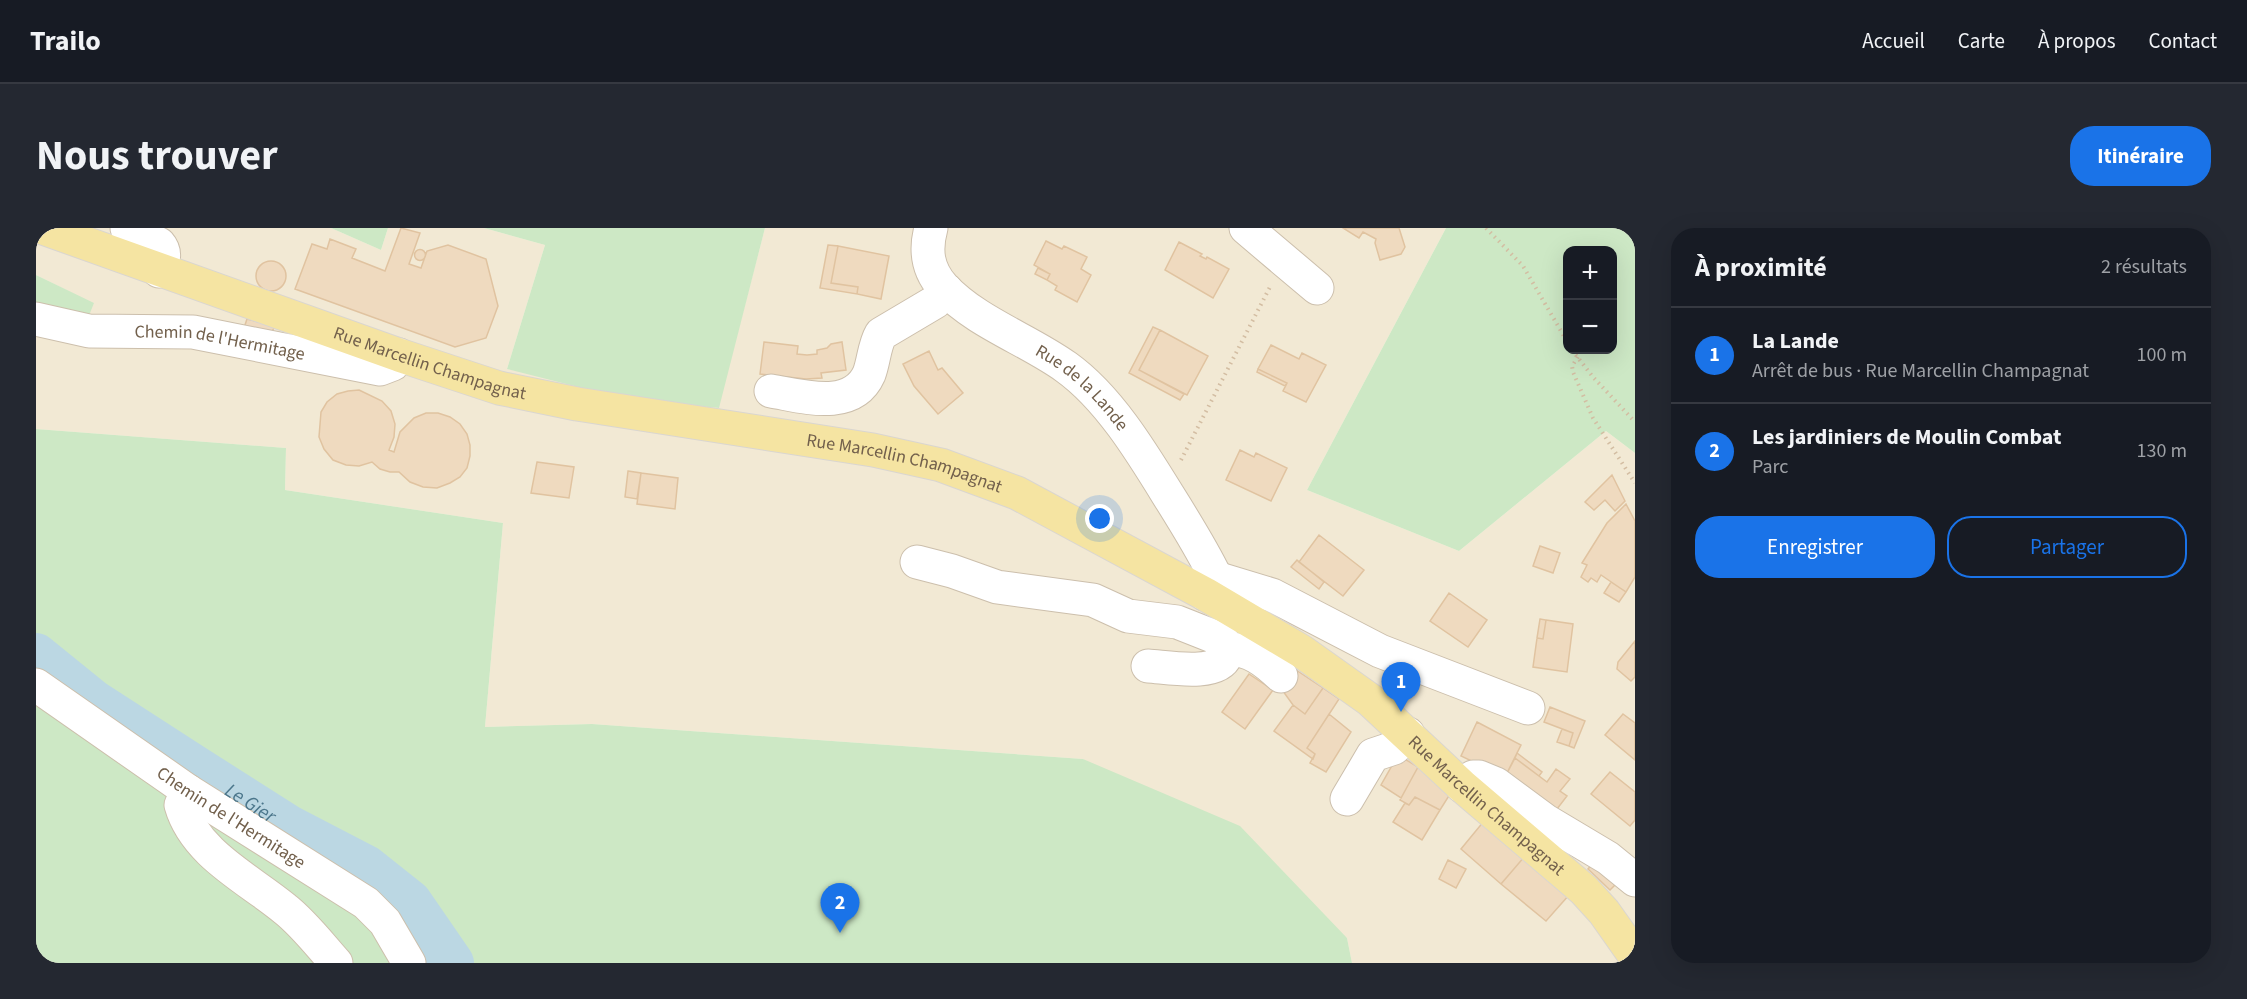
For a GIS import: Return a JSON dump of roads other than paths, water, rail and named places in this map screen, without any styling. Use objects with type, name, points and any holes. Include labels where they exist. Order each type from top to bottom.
[{"type":"main road","name":"Rue Marcellin Champagnat","points":[[43,228],[399,356],[499,388],[578,404],[873,450],[941,465],[1017,494],[1206,587],[1370,700],[1462,786],[1584,890],[1604,912],[1635,956]]},
{"type":"street","points":[[127,228],[163,248],[164,254],[159,271]]},
{"type":"street","name":"Rue de la Lande","points":[[931,228],[927,242],[927,258],[932,272],[946,290],[987,321],[1065,366],[1107,407],[1137,447],[1204,555],[1206,587]]},
{"type":"street","points":[[1245,228],[1317,288]]},
{"type":"street","points":[[771,391],[826,400],[852,393],[868,376],[881,334],[934,302],[946,290]]},
{"type":"street","name":"Chemin de l'Hermitage","points":[[36,319],[89,331],[193,333],[380,369],[393,364],[399,356]]},
{"type":"street","points":[[917,562],[952,571],[997,587],[1093,600],[1137,618],[1177,622],[1221,639],[1228,649],[1227,655],[1220,664],[1207,669],[1148,666]]},
{"type":"street","points":[[1177,622],[1206,587],[1272,595],[1380,651],[1528,708]]},
{"type":"street","points":[[1228,649],[1246,650],[1281,676]]},
{"type":"street","name":"Chemin de l'Hermitage","points":[[36,685],[188,791],[366,903],[384,922],[409,963]]},
{"type":"street","points":[[1347,799],[1373,755],[1394,748],[1408,734]]},
{"type":"street","points":[[1462,786],[1473,777],[1496,784],[1546,821],[1608,858],[1635,880]]},
{"type":"street","points":[[188,791],[181,805],[184,816],[206,848],[303,924],[336,963]]},
{"type":"waterway","name":"Le Gier","points":[[36,655],[94,702],[193,766],[289,827],[366,867],[410,902],[452,963]]},
{"type":"place","name":"La Lande","points":[[1401,712]]},
{"type":"place","name":"Les jardiniers de Moulin Combat","points":[[840,933]]}]
